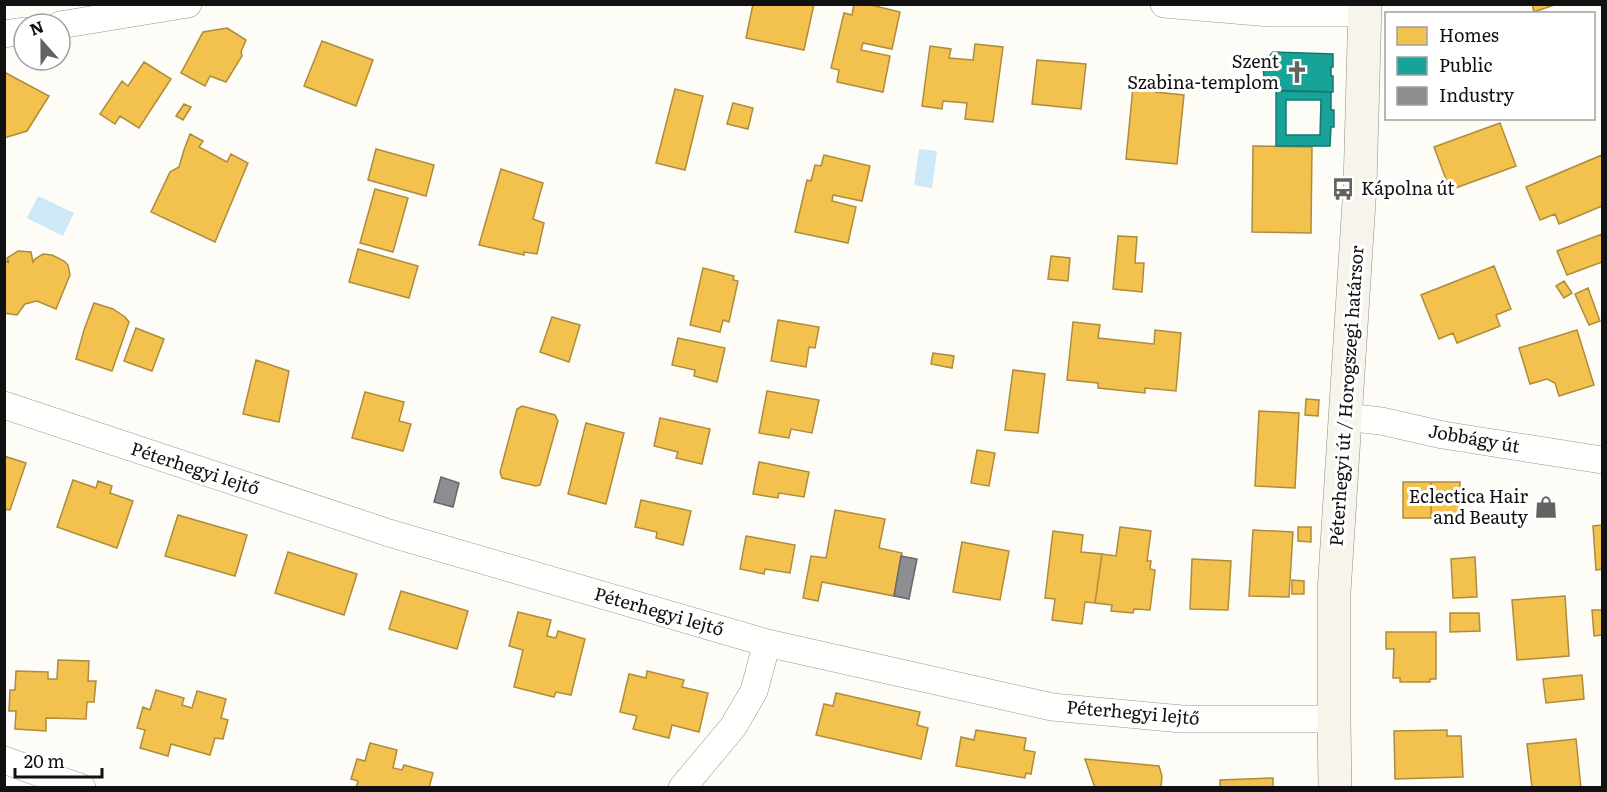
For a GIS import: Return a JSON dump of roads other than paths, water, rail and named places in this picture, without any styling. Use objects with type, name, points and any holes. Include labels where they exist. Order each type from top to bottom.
[{"type":"street","points":[[72,23],[188,4]]},
{"type":"street","points":[[1164,4],[1270,14],[1366,9]]},
{"type":"street","name":"Péterhegyi út / Horogszegi határsor","points":[[1335,788],[1334,592],[1360,186],[1366,9]]},
{"type":"street","name":"Péterhegyi lejtő","points":[[4,405],[389,534],[767,643],[1052,707],[1182,719],[1334,719]]},
{"type":"street","name":"Jobbágy út","points":[[1345,417],[1381,421],[1443,435],[1602,460]]},
{"type":"street","points":[[682,788],[733,727],[754,691],[767,643]]},
{"type":"street","points":[[4,760],[80,787]]},
{"type":"water","points":[[919,149],[937,151],[932,188],[914,185]]},
{"type":"water","points":[[38,196],[74,213],[63,236],[27,218]]},
{"type":"place","name":"Szent Szabina-templom","points":[[1297,72]]},
{"type":"place","name":"Kápolna út","points":[[1343,189]]},
{"type":"place","name":"Eclectica Hair and Beauty","points":[[1546,507]]}]
